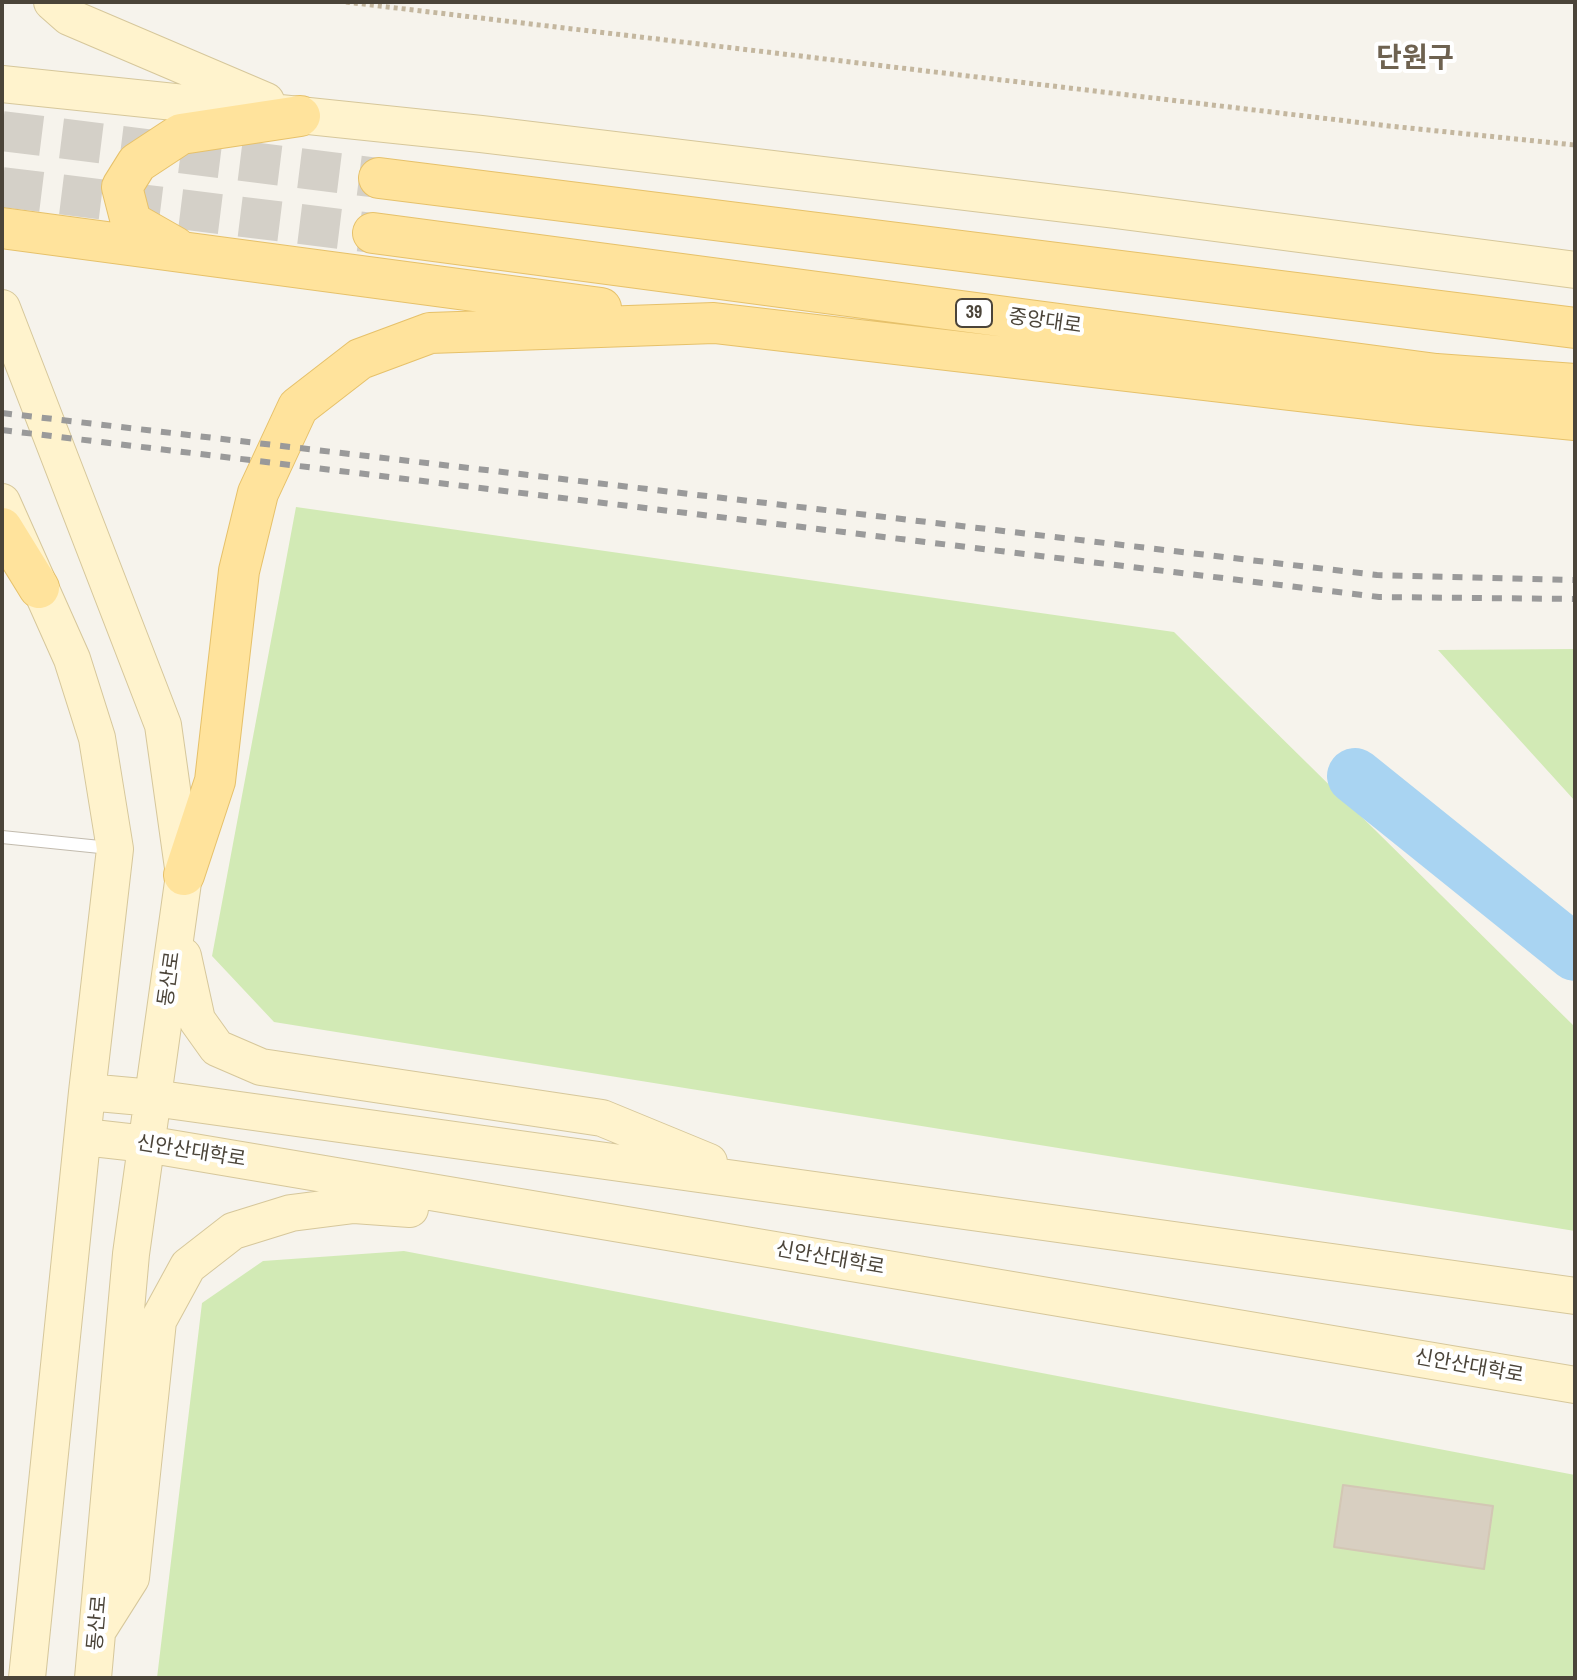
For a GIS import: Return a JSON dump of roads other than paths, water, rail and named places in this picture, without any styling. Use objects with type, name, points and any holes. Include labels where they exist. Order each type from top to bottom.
[{"type":"main road","points":[[187,254],[131,222],[122,187],[137,163],[181,134],[300,116]]},
{"type":"main road","points":[[379,178],[1575,328]]},
{"type":"main road","points":[[2,228],[714,323],[1418,405],[1575,420]]},
{"type":"main road","name":"중앙대로","points":[[373,233],[1436,374],[1575,384]]},
{"type":"main road","points":[[184,875],[215,781],[239,571],[258,493],[298,407],[360,359],[430,333],[714,323]]},
{"type":"main road","points":[[2,528],[39,588]]},
{"type":"street","points":[[52,2],[69,17],[300,116]]},
{"type":"street","points":[[2,84],[481,134],[1083,206],[1575,270]]},
{"type":"street","name":"동산로","points":[[2,308],[163,725],[184,875],[131,1254],[93,1678]]},
{"type":"street","points":[[2,502],[72,659],[97,738],[115,849],[27,1678]]},
{"type":"street","points":[[178,922],[186,981],[197,1020],[217,1048],[261,1067],[602,1118],[755,1182]]},
{"type":"street","points":[[87,1092],[153,1098],[1575,1296]]},
{"type":"street","name":"신안산대학로","points":[[84,1137],[146,1144],[1575,1385]]},
{"type":"street","points":[[97,1632],[131,1578],[158,1321],[188,1266],[233,1231],[291,1213],[354,1205],[447,1211],[506,1204]]},
{"type":"lane","points":[[2,837],[115,849]]},
{"type":"waterway","points":[[1355,776],[1575,953]]},
{"type":"tunnel","points":[[2,131],[379,178]]},
{"type":"tunnel","points":[[2,187],[373,233]]},
{"type":"railway","points":[[2,413],[1377,575],[1575,580]]},
{"type":"railway","points":[[2,430],[1379,597],[1575,599]]},
{"type":"district","name":"단원구","points":[[1415,59]]}]
